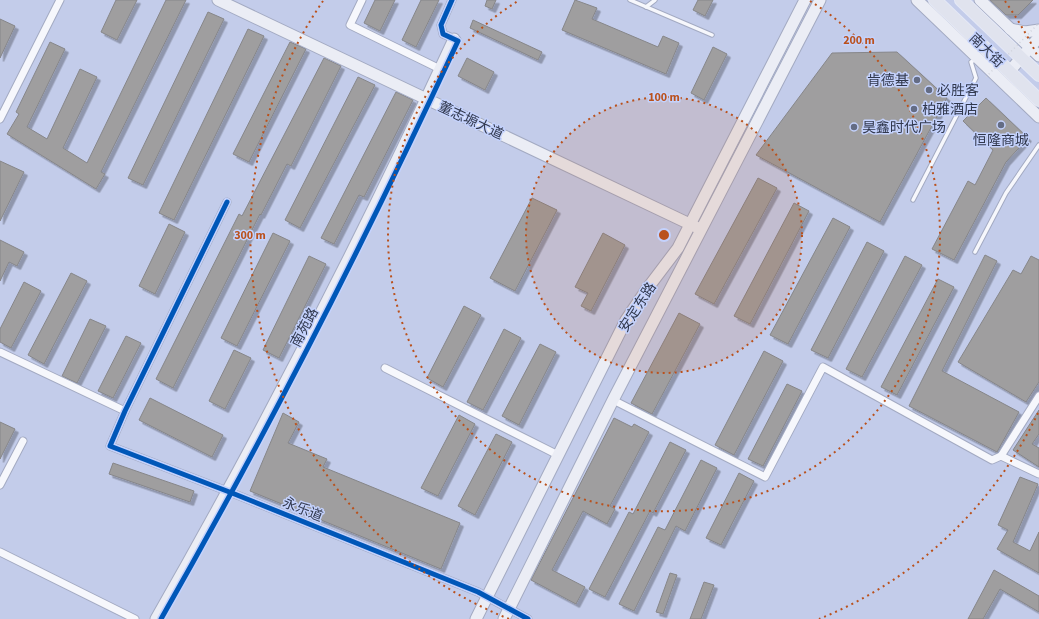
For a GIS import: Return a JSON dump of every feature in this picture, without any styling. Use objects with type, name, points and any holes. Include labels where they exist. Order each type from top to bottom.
[{"type":"main road","name":"南大街","points":[[935,0],[1039,100]]},
{"type":"main road","name":"南大街","points":[[961,0],[1039,75]]},
{"type":"street","points":[[0,119],[60,0]]},
{"type":"street","name":"董志塬大道","points":[[218,0],[703,228]]},
{"type":"street","name":"董志塬大道","points":[[230,0],[429,98]]},
{"type":"street","points":[[362,0],[350,25],[442,70]]},
{"type":"street","points":[[452,0],[441,25],[443,34],[456,40]]},
{"type":"street","name":"安定东路","points":[[476,619],[626,320],[678,248],[692,223],[805,0]]},
{"type":"street","name":"安定东路","points":[[504,619],[613,400],[820,0]]},
{"type":"street","points":[[917,0],[1039,117]]},
{"type":"street","points":[[980,0],[1011,30],[1036,51]]},
{"type":"street","points":[[979,17],[1011,30],[1025,32],[1039,30]]},
{"type":"street","points":[[1012,74],[1036,51],[1039,37]]},
{"type":"street","name":"南苑路","points":[[161,619],[230,492],[429,98],[456,40]]},
{"type":"street","points":[[0,352],[125,411],[227,202]]},
{"type":"street","points":[[613,400],[765,477],[823,367],[992,460],[1001,456],[1039,396]]},
{"type":"street","points":[[385,368],[558,455]]},
{"type":"street","name":"永乐道","points":[[125,411],[110,446],[230,492],[488,597],[528,619]]},
{"type":"street","points":[[0,485],[23,441]]},
{"type":"street","points":[[1001,456],[1039,474]]},
{"type":"street","name":"南苑路","points":[[156,619],[230,492]]},
{"type":"street","points":[[0,552],[135,619]]},
{"type":"lane","points":[[630,0],[712,35]]},
{"type":"lane","points":[[646,7],[655,0]]},
{"type":"lane","points":[[913,200],[976,78],[970,62],[977,58]]},
{"type":"lane","points":[[975,252],[1006,193],[1039,145]]},
{"type":"path","points":[[986,77],[1039,23]]},
{"type":"building","points":[[116,0],[137,0],[117,40],[101,32]]},
{"type":"building","points":[[166,0],[186,0],[101,172],[105,174],[96,189],[7,134],[19,114],[16,112],[50,42],[65,49],[27,127],[47,139],[80,69],[97,77],[63,148],[87,163]]},
{"type":"building","points":[[375,0],[395,0],[380,31],[364,23]]},
{"type":"building","points":[[421,0],[439,0],[416,47],[402,40]]},
{"type":"building","points":[[487,0],[496,0],[492,9],[485,6]]},
{"type":"building","points":[[575,0],[597,8],[592,19],[658,47],[663,36],[679,43],[666,74],[562,30]]},
{"type":"building","points":[[698,0],[713,0],[705,16],[693,10]]},
{"type":"building","points":[[990,0],[1033,0],[1018,15],[1006,15]]},
{"type":"building","points":[[208,12],[224,19],[143,185],[128,178]]},
{"type":"building","points":[[0,19],[15,26],[0,58]]},
{"type":"building","points":[[473,20],[542,52],[538,60],[470,28]]},
{"type":"building","points":[[248,29],[264,36],[174,220],[159,213]]},
{"type":"building","points":[[290,42],[306,49],[249,162],[233,154]]},
{"type":"building","points":[[713,47],[727,54],[704,100],[691,93]]},
{"type":"building","name":"昊鑫时代广场","points":[[897,52],[947,98],[880,222],[756,155],[832,53]]},
{"type":"building","points":[[324,58],[341,66],[291,166],[287,164],[261,215],[260,214],[173,388],[156,379],[239,214],[242,216]]},
{"type":"building","points":[[467,58],[494,72],[485,90],[458,76]]},
{"type":"building","points":[[358,77],[375,85],[300,228],[285,220]]},
{"type":"building","points":[[396,92],[413,100],[364,197],[359,195],[334,244],[321,238]]},
{"type":"building","points":[[986,98],[1028,138],[1006,162],[954,260],[932,249],[968,181],[975,185],[993,150],[963,121]]},
{"type":"building","points":[[0,161],[24,172],[0,221]]},
{"type":"building","points":[[758,178],[777,188],[714,304],[695,294]]},
{"type":"building","points":[[532,198],[557,210],[515,291],[490,278]]},
{"type":"building","points":[[794,203],[809,211],[750,324],[734,316]]},
{"type":"building","points":[[833,218],[850,227],[788,344],[770,335]]},
{"type":"building","points":[[169,224],[185,232],[155,294],[139,286]]},
{"type":"building","points":[[273,233],[290,241],[237,346],[221,338]]},
{"type":"building","points":[[603,233],[625,245],[591,311],[581,306],[588,293],[575,287]]},
{"type":"building","points":[[0,240],[24,252],[17,266],[9,262],[0,281]]},
{"type":"building","points":[[867,242],[884,251],[828,358],[811,350]]},
{"type":"building","points":[[985,255],[997,261],[942,371],[1019,412],[997,452],[909,406]]},
{"type":"building","points":[[309,256],[326,264],[279,358],[263,350]]},
{"type":"building","points":[[905,256],[922,265],[862,377],[846,369]]},
{"type":"building","points":[[1031,256],[1039,260],[1039,382],[1026,402],[958,362],[1013,270],[1021,274]]},
{"type":"building","points":[[71,273],[87,281],[44,364],[28,355]]},
{"type":"building","points":[[938,279],[954,287],[897,395],[881,387]]},
{"type":"building","points":[[24,282],[41,291],[11,348],[0,342],[0,329]]},
{"type":"building","points":[[464,306],[481,315],[443,387],[427,378]]},
{"type":"building","points":[[679,313],[700,324],[652,414],[631,403]]},
{"type":"building","points":[[90,319],[106,326],[77,383],[62,376]]},
{"type":"building","points":[[504,329],[521,338],[483,410],[467,402]]},
{"type":"building","points":[[126,336],[141,343],[113,398],[98,391]]},
{"type":"building","points":[[540,344],[556,352],[519,425],[502,416]]},
{"type":"building","points":[[234,350],[251,358],[225,409],[209,401]]},
{"type":"building","points":[[764,351],[783,361],[734,455],[715,445]]},
{"type":"building","points":[[787,384],[802,391],[763,466],[748,459]]},
{"type":"building","points":[[150,398],[223,435],[212,457],[139,420]]},
{"type":"building","points":[[1039,410],[1039,434],[1032,444],[1039,448],[1039,467],[1013,450]]},
{"type":"building","points":[[283,413],[299,422],[288,443],[327,459],[323,467],[460,523],[441,569],[250,491]]},
{"type":"building","points":[[459,415],[475,424],[438,496],[421,488]]},
{"type":"building","points":[[614,418],[632,427],[634,424],[649,432],[610,506],[615,509],[607,524],[583,511],[552,570],[585,587],[576,604],[531,580]]},
{"type":"building","points":[[0,422],[15,429],[0,459]]},
{"type":"building","points":[[496,434],[512,442],[475,515],[458,506]]},
{"type":"building","points":[[670,442],[686,450],[653,513],[650,511],[605,597],[589,589],[629,512],[633,514]]},
{"type":"building","points":[[701,460],[717,468],[685,531],[676,526],[634,611],[619,604],[658,527],[665,530]]},
{"type":"building","points":[[113,463],[194,491],[190,502],[109,474]]},
{"type":"building","points":[[739,473],[754,481],[721,545],[706,538]]},
{"type":"building","points":[[1020,477],[1038,484],[1013,542],[1030,551],[1039,532],[1039,573],[997,549],[1008,530],[998,525]]},
{"type":"building","points":[[994,570],[1039,596],[1039,612],[1000,589],[983,619],[968,619]]},
{"type":"building","points":[[670,573],[677,575],[663,614],[656,612]]},
{"type":"building","points":[[704,582],[714,585],[701,619],[690,619]]},
{"type":"cycle path","points":[[161,619],[240,477],[316,333],[424,114],[458,41],[443,34],[441,25],[452,0]]},
{"type":"cycle path","points":[[227,202],[125,411],[110,446],[232,493],[478,592],[528,619]]},
{"type":"place","name":"肯德基","points":[[917,80]]},
{"type":"place","name":"必胜客","points":[[929,90]]},
{"type":"place","name":"柏雅酒店","points":[[914,109]]},
{"type":"place","name":"恒隆商城","points":[[1001,125]]},
{"type":"place","name":"昊鑫时代广场","points":[[854,127]]}]
